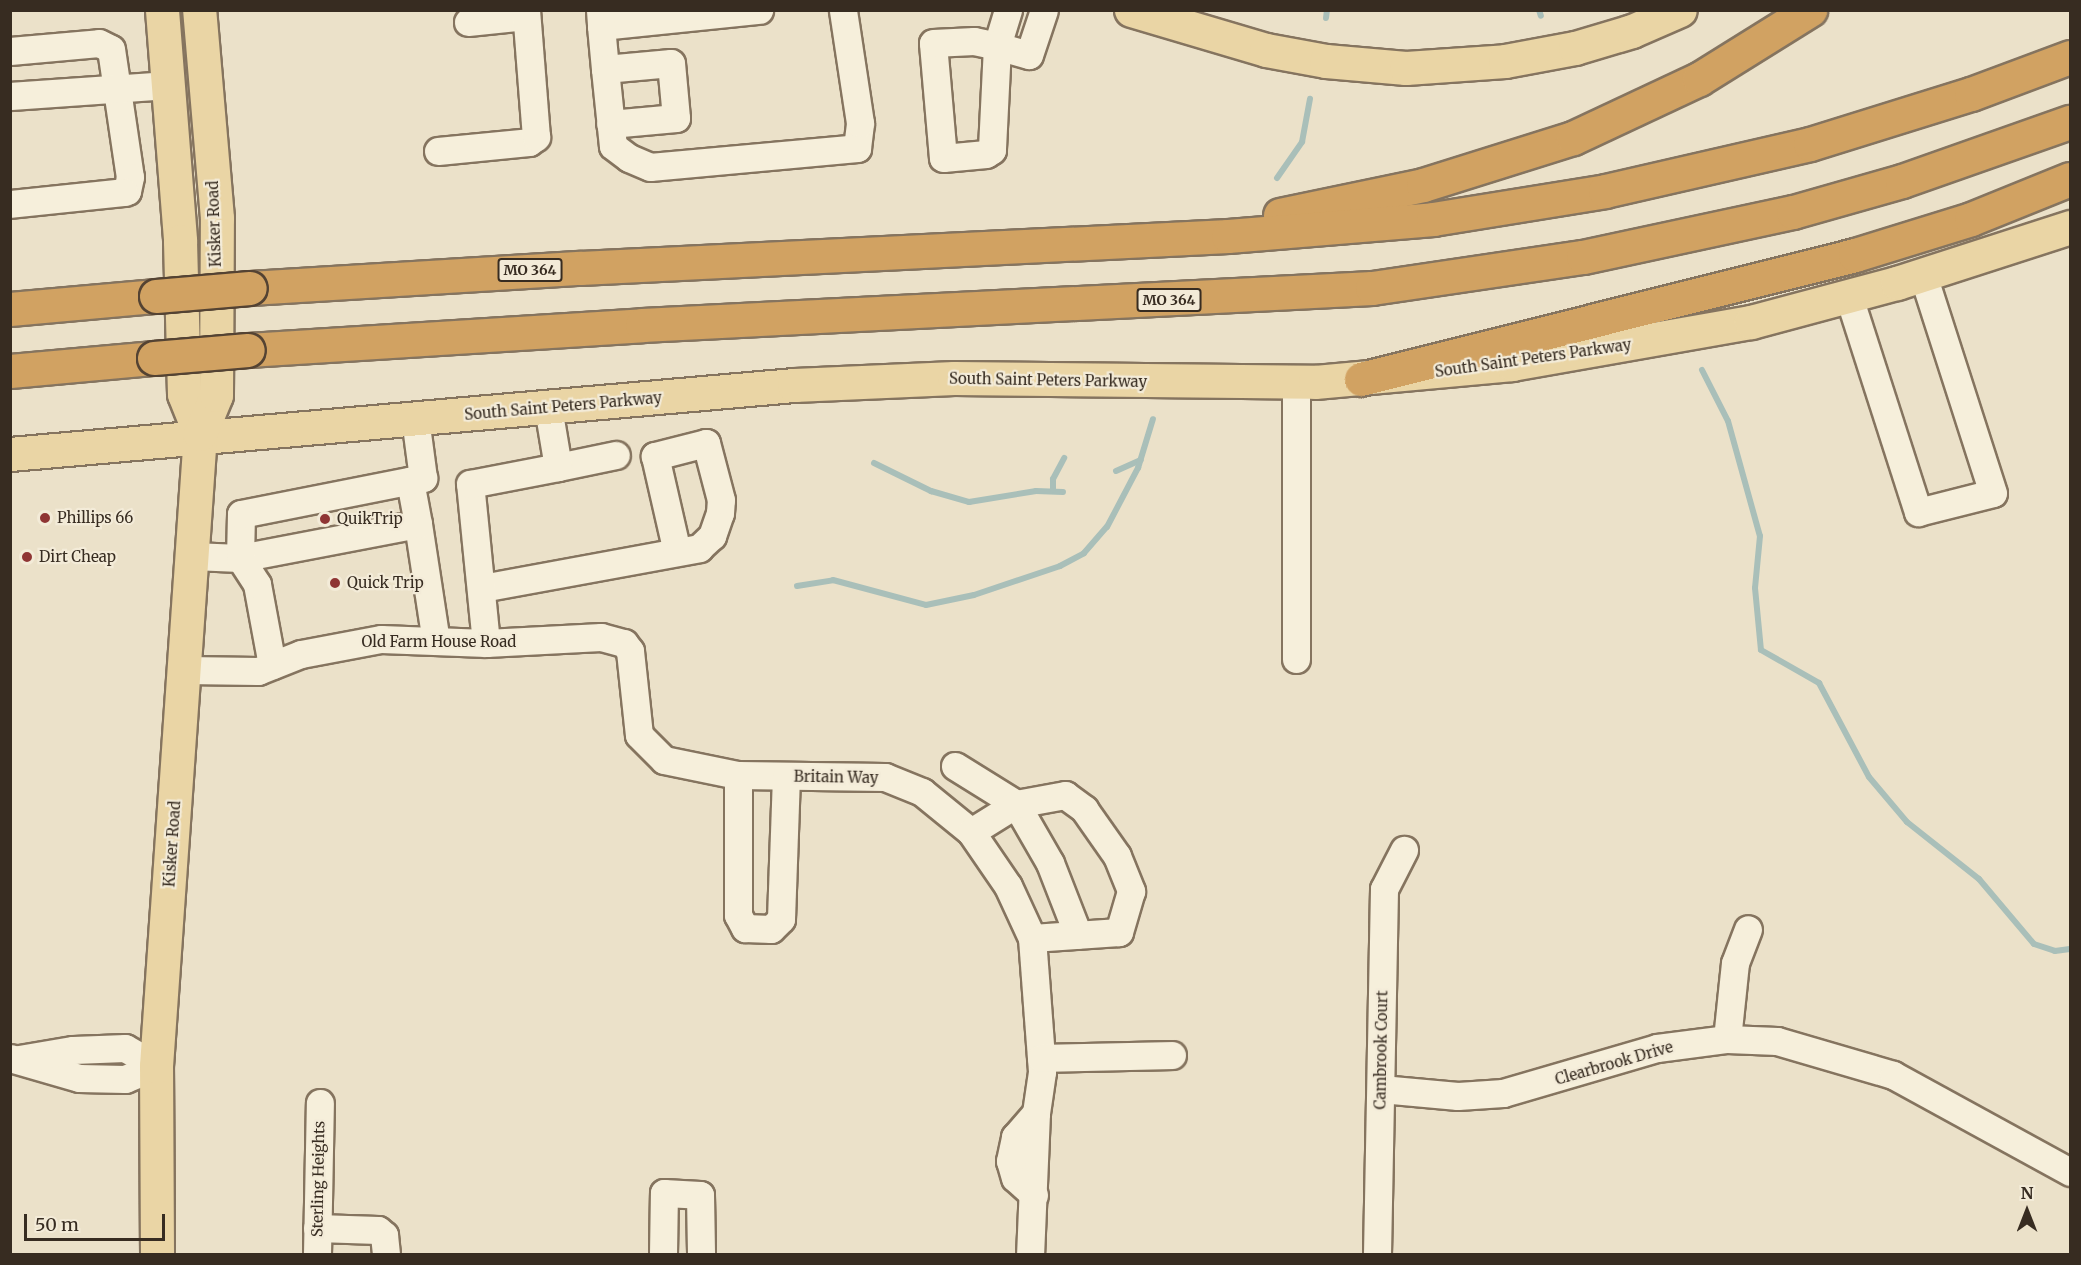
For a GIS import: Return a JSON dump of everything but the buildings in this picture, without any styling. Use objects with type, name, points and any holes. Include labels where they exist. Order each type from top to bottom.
[{"type":"highway","points":[[1140,240],[1372,196],[1531,152],[1647,106],[1759,45],[1810,10]]},
{"type":"highway","name":"MO 364","points":[[10,309],[250,288],[1140,240],[1433,219],[1605,191],[1810,144],[1961,97],[2070,57]]},
{"type":"highway","name":"MO 364","points":[[10,371],[248,350],[642,325],[1282,295],[1439,279],[1594,255],[1793,212],[1902,181],[2070,122]]},
{"type":"highway","points":[[1361,379],[1855,255],[1971,219],[2070,179]]},
{"type":"main road","name":"Kisker Road","points":[[162,10],[172,171],[180,241],[184,394],[200,434]]},
{"type":"main road","name":"Kisker Road","points":[[157,1254],[156,1066],[200,434],[216,395],[217,218],[199,10]]},
{"type":"main road","points":[[1131,10],[1266,50],[1326,61],[1406,68],[1505,61],[1575,48],[1632,31],[1680,10]]},
{"type":"main road","name":"South Saint Peters Parkway","points":[[10,454],[200,434],[880,380],[1296,382],[1361,379],[1512,364],[1646,343],[1849,297],[2070,227]]},
{"type":"street","points":[[759,10],[600,18],[613,146],[629,158],[650,167],[857,148],[860,123],[843,10]]},
{"type":"street","points":[[1008,10],[997,46],[1029,55],[1044,10]]},
{"type":"street","points":[[438,151],[529,142],[536,137],[526,13],[468,22]]},
{"type":"street","points":[[10,51],[99,44],[111,49],[119,88],[130,177],[128,191],[10,204]]},
{"type":"street","points":[[604,69],[671,63],[676,118],[610,124]]},
{"type":"street","points":[[10,96],[166,85]]},
{"type":"street","points":[[172,171],[212,165]]},
{"type":"street","points":[[1849,297],[1918,512],[1993,493],[1923,275]]},
{"type":"street","points":[[1296,382],[1296,660]]},
{"type":"street","points":[[549,407],[558,467]]},
{"type":"street","points":[[272,665],[257,584],[240,558],[240,514],[423,478],[415,418]]},
{"type":"street","points":[[486,643],[470,484],[616,456]]},
{"type":"street","points":[[410,481],[436,641]]},
{"type":"street","points":[[192,556],[240,558],[418,524]]},
{"type":"street","points":[[482,588],[677,552]]},
{"type":"street","name":"Old Farm House Road","points":[[185,670],[258,671],[344,644],[381,639],[486,643],[601,637],[624,643]]},
{"type":"street","name":"Britain Way","points":[[624,643],[630,651],[639,735],[664,760],[738,775],[885,777],[922,792],[972,832],[1008,886],[1032,939],[1041,1058],[1036,1113],[1030,1254]]},
{"type":"street","points":[[955,766],[1016,804],[1050,863],[1078,935]]},
{"type":"street","points":[[738,775],[738,915],[745,928],[771,929],[780,919],[786,776]]},
{"type":"street","points":[[972,832],[1016,804],[1065,795],[1084,808],[1117,856],[1131,891],[1119,932],[1032,939]]},
{"type":"street","name":"Cambrook Court","points":[[1377,1254],[1384,889],[1404,850]]},
{"type":"street","points":[[1727,1039],[1735,963],[1748,929]]},
{"type":"street","name":"Clearbrook Drive","points":[[1381,1089],[1458,1096],[1503,1093],[1658,1048],[1727,1039],[1778,1041],[1893,1075],[2070,1172]]},
{"type":"street","points":[[1041,1058],[1172,1055]]},
{"type":"street","points":[[15,1059],[58,1075],[79,1078],[126,1079],[156,1066]]},
{"type":"street","name":"Sterling Heights","points":[[316,1254],[320,1103]]},
{"type":"street","points":[[663,1254],[664,1193],[700,1195],[701,1254]]},
{"type":"street","points":[[317,1228],[378,1230],[384,1235],[386,1254]]},
{"type":"waterway","points":[[1326,18],[1327,10]]},
{"type":"waterway","points":[[1539,10],[1541,16]]},
{"type":"waterway","points":[[1277,178],[1302,142],[1310,99]]},
{"type":"waterway","points":[[1702,370],[1728,421],[1760,536],[1755,588],[1761,650],[1819,683],[1869,777],[1907,822],[1979,879],[2034,944],[2055,951],[2070,949]]},
{"type":"waterway","points":[[797,586],[833,580],[926,605],[974,595],[1060,566],[1084,553],[1107,527],[1138,468],[1153,419]]},
{"type":"waterway","points":[[1053,490],[1053,479],[1064,458]]},
{"type":"waterway","points":[[1116,471],[1141,460]]},
{"type":"waterway","points":[[874,463],[931,491],[969,502],[1036,491],[1063,492]]},
{"type":"place","name":"Phillips 66","points":[[45,518]]},
{"type":"place","name":"QuikTrip","points":[[325,519]]},
{"type":"place","name":"Dirt Cheap","points":[[27,557]]},
{"type":"place","name":"Quick Trip","points":[[335,583]]}]
